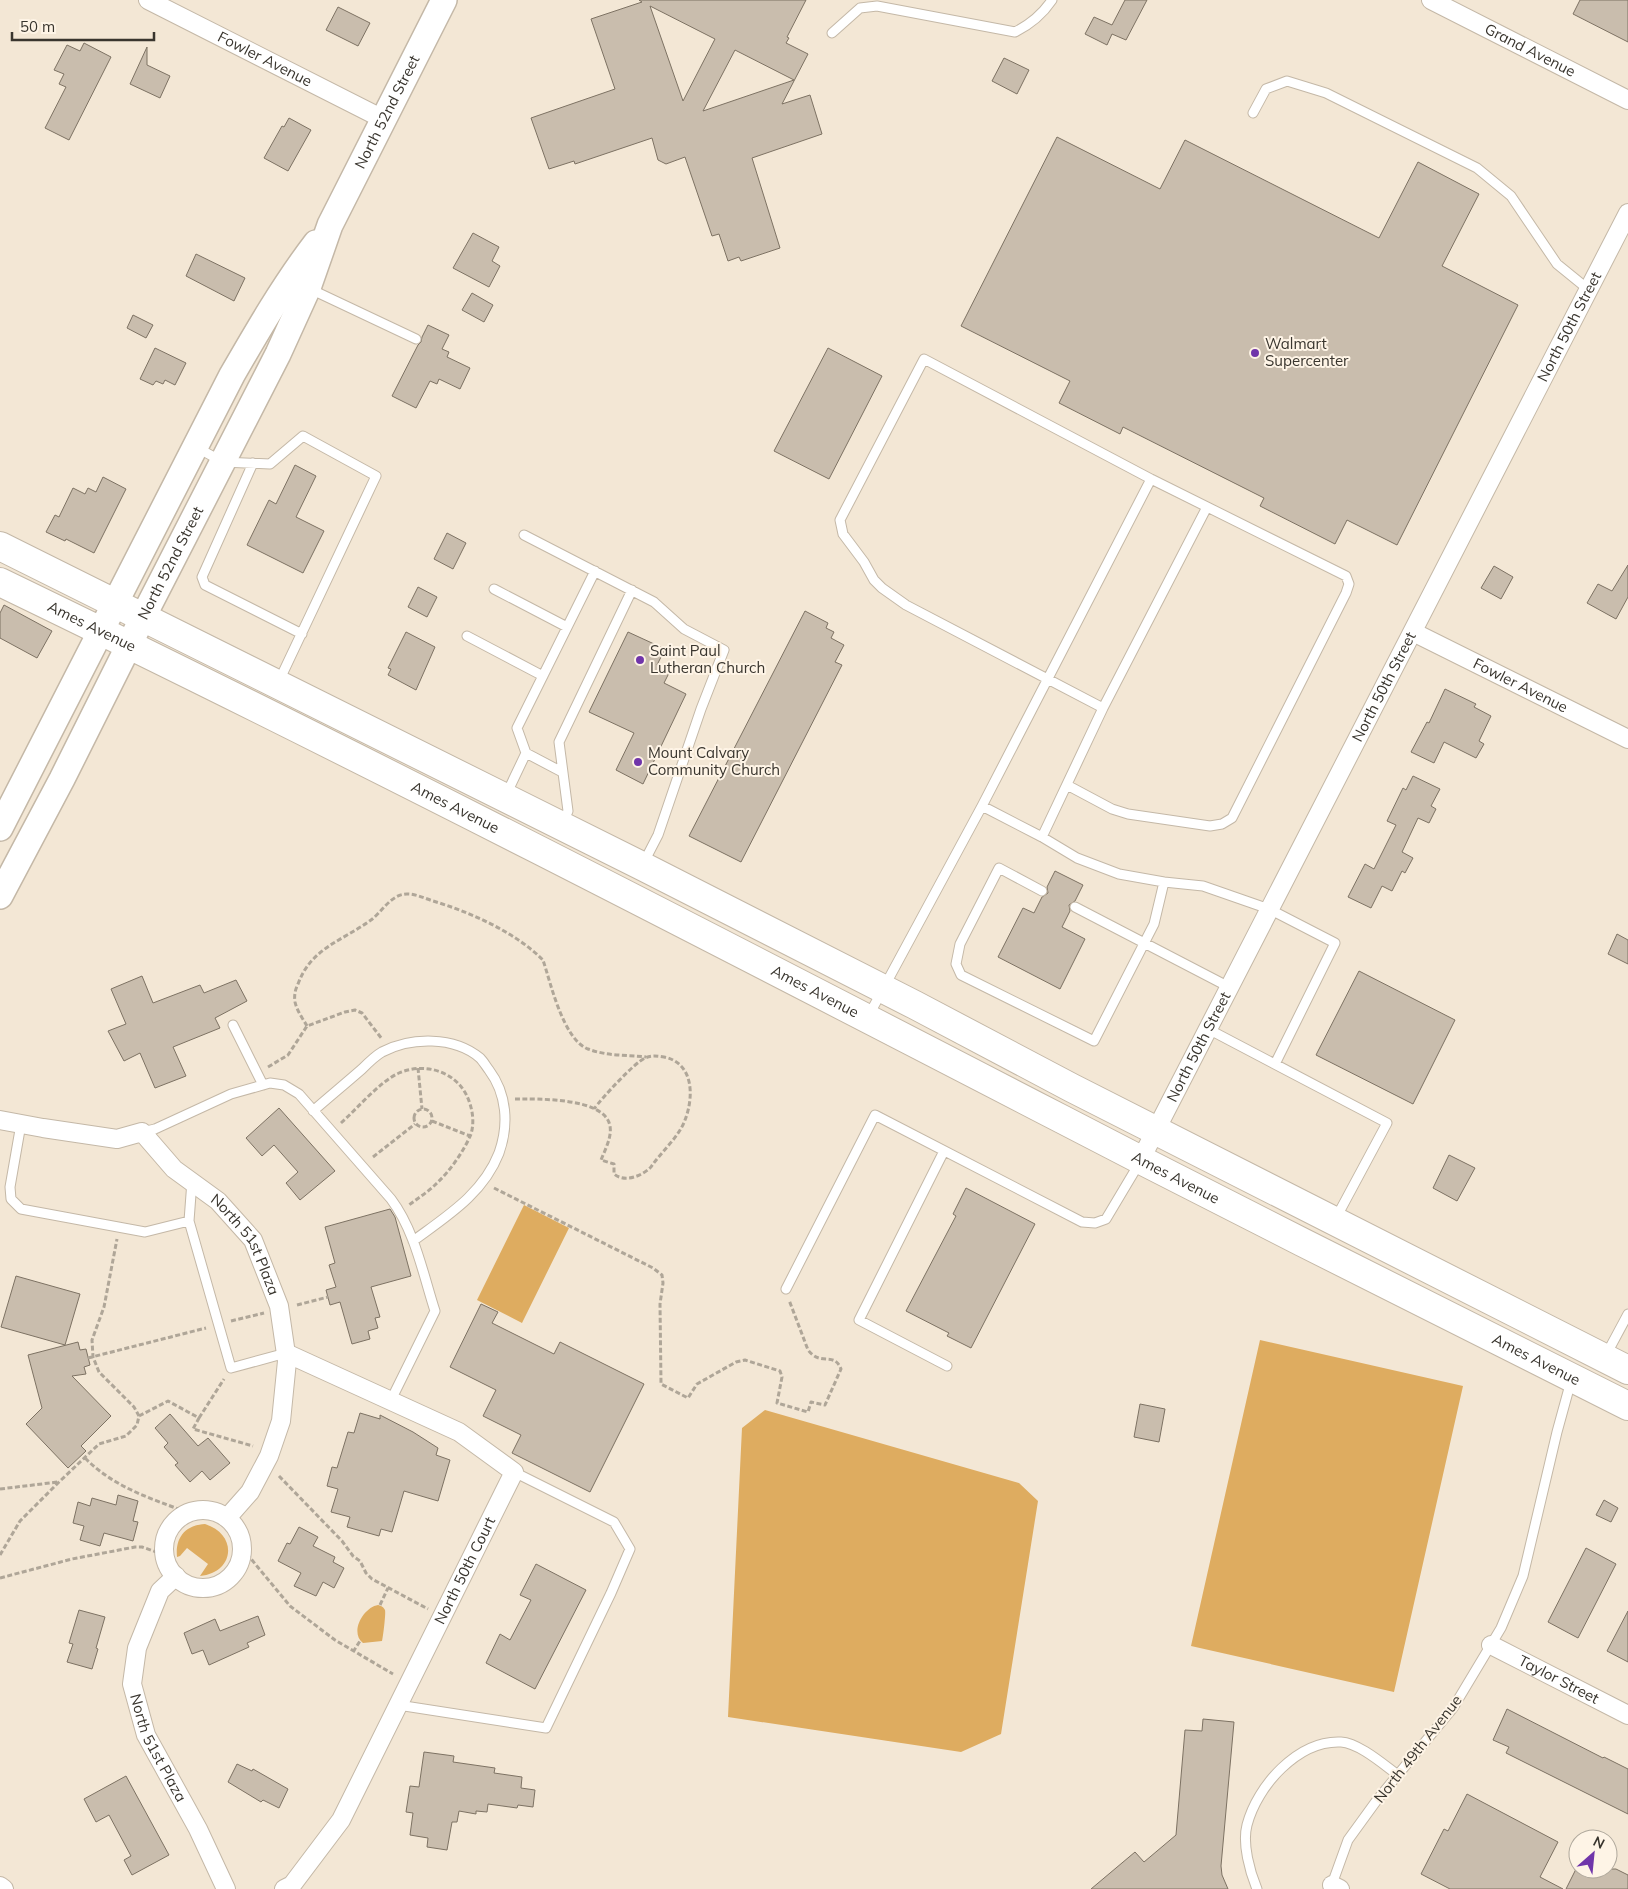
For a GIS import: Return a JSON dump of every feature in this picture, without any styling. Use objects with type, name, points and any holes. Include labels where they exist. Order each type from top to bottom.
[{"type":"main road","name":"North 52nd Street","points":[[0,896],[62,779],[143,616],[278,354],[308,288],[330,224],[444,0]]},
{"type":"main road","name":"North 52nd Street","points":[[0,828],[232,375],[295,271],[330,224]]},
{"type":"main road","name":"Ames Avenue","points":[[0,546],[278,684],[868,1018],[1628,1406]]},
{"type":"main road","name":"Ames Avenue","points":[[0,582],[101,631],[514,817],[561,827],[642,866],[1616,1364]]},
{"type":"street","name":"Fowler Avenue","points":[[148,0],[383,119]]},
{"type":"street","name":"Grand Avenue","points":[[1431,0],[1628,100]]},
{"type":"street","name":"North 50th Street","points":[[1141,1159],[1414,632],[1628,213]]},
{"type":"street","name":"Fowler Avenue","points":[[1414,632],[1628,739]]},
{"type":"street","points":[[0,1120],[117,1139],[142,1132]]},
{"type":"street","name":"North 51st Plaza","points":[[142,1132],[174,1168],[218,1201],[253,1240],[279,1306],[288,1361],[281,1421],[268,1456],[250,1492],[228,1518]]},
{"type":"street","points":[[286,1353],[459,1432],[514,1472]]},
{"type":"street","name":"North 50th Court","points":[[284,1889],[292,1885],[341,1820],[514,1472]]},
{"type":"street","points":[[204,1510],[216,1512],[228,1518],[237,1528],[242,1541],[238,1567],[230,1578],[219,1585],[206,1589],[192,1587],[180,1581],[171,1572],[164,1548],[166,1536],[172,1525],[181,1516],[189,1512],[204,1510]]},
{"type":"street","name":"North 51st Plaza","points":[[176,1576],[160,1590],[136,1648],[132,1684],[146,1735],[198,1829],[226,1889]]},
{"type":"street","name":"Taylor Street","points":[[1491,1645],[1628,1715]]},
{"type":"street","points":[[0,1886],[4,1889]]},
{"type":"lane","points":[[832,33],[860,8],[877,6],[1015,32],[1032,23],[1052,0]]},
{"type":"lane","points":[[1253,112],[1266,89],[1286,81],[1326,93],[1477,168],[1512,196],[1556,264],[1589,290]]},
{"type":"lane","points":[[308,288],[416,338]]},
{"type":"lane","points":[[1067,785],[1112,809],[1128,814],[1210,826],[1222,824],[1232,818],[1349,584],[1346,576],[1152,479],[924,359],[840,520],[843,534],[864,562],[874,580],[906,605],[1103,708]]},
{"type":"lane","points":[[196,447],[223,462],[270,464],[303,436],[376,476],[278,684]]},
{"type":"lane","points":[[253,464],[202,577],[205,585],[302,634]]},
{"type":"lane","points":[[868,1018],[982,806],[1152,479]]},
{"type":"lane","points":[[1042,837],[1103,708],[1207,507]]},
{"type":"lane","points":[[524,535],[654,602],[684,629],[724,650],[701,709],[658,835],[642,866]]},
{"type":"lane","points":[[514,817],[526,754],[517,728],[595,571]]},
{"type":"lane","points":[[494,589],[567,627]]},
{"type":"lane","points":[[561,827],[568,811],[558,742],[632,590]]},
{"type":"lane","points":[[467,636],[543,676]]},
{"type":"lane","points":[[526,754],[562,772]]},
{"type":"lane","points":[[982,806],[1042,837],[1077,858],[1119,874],[1164,882],[1203,886],[1269,909],[1335,943],[1275,1064]]},
{"type":"lane","points":[[1042,891],[999,868],[960,944],[956,964],[961,976],[1094,1041],[1154,924],[1164,882]]},
{"type":"lane","points":[[1075,907],[1230,987]]},
{"type":"lane","points":[[233,1025],[262,1085]]},
{"type":"lane","points":[[1208,1029],[1387,1123],[1335,1221]]},
{"type":"lane","points":[[313,1110],[382,1052],[407,1043],[440,1041],[459,1046],[480,1058],[498,1082],[505,1108],[505,1134],[498,1155],[482,1182],[466,1202],[413,1241]]},
{"type":"lane","points":[[142,1132],[155,1129],[231,1094],[270,1083],[284,1085],[299,1094],[401,1212],[413,1241],[435,1311],[390,1400]]},
{"type":"lane","points":[[786,1289],[875,1115],[1082,1222],[1095,1222],[1106,1219],[1141,1159]]},
{"type":"lane","points":[[21,1124],[10,1187],[11,1199],[22,1209],[144,1232],[189,1221]]},
{"type":"lane","points":[[944,1151],[859,1320],[947,1366]]},
{"type":"lane","points":[[192,1181],[189,1221],[230,1368],[286,1353]]},
{"type":"lane","points":[[1616,1364],[1628,1314]]},
{"type":"lane","name":"North 49th Avenue","points":[[1334,1888],[1348,1840],[1377,1800],[1453,1708],[1500,1628],[1523,1576],[1557,1432],[1572,1378]]},
{"type":"lane","points":[[398,1705],[546,1728],[612,1593],[630,1549],[614,1522],[514,1472]]},
{"type":"lane","points":[[1257,1889],[1246,1853],[1246,1826],[1257,1799],[1278,1770],[1314,1746],[1342,1742],[1366,1752],[1398,1775]]},
{"type":"path","points":[[308,1026],[297,1009],[294,994],[310,960],[370,921],[394,898],[406,894],[447,905],[504,931],[519,940],[542,960],[558,1006],[574,1038],[582,1046],[600,1052],[646,1057],[656,1056],[674,1060],[686,1073],[689,1080],[690,1103],[684,1123],[646,1173],[626,1178],[616,1176],[613,1170],[614,1164],[602,1160],[610,1135],[608,1121],[594,1109],[576,1101],[502,1099]]},
{"type":"path","points":[[257,1074],[288,1055],[308,1026],[355,1010],[362,1013],[369,1020],[390,1049]]},
{"type":"path","points":[[594,1109],[632,1066],[646,1057]]},
{"type":"path","points":[[418,1068],[422,1109]]},
{"type":"path","points":[[332,1132],[383,1084],[398,1074],[418,1068],[429,1068],[445,1073],[456,1080],[467,1094],[472,1112],[473,1127],[470,1136],[441,1179],[401,1212]]},
{"type":"path","points":[[422,1109],[430,1112],[432,1121]]},
{"type":"path","points":[[415,1124],[414,1114],[422,1109]]},
{"type":"path","points":[[432,1121],[470,1136]]},
{"type":"path","points":[[415,1124],[425,1127],[432,1121]]},
{"type":"path","points":[[362,1166],[415,1124]]},
{"type":"path","points":[[482,1182],[654,1268],[662,1275],[663,1283],[660,1304],[661,1384],[688,1398],[696,1384],[736,1362],[745,1360],[780,1371],[782,1377],[777,1403],[808,1412],[811,1402],[824,1405],[840,1369],[838,1363],[832,1359],[820,1360],[813,1357],[808,1350],[786,1289]]},
{"type":"path","points":[[0,1554],[20,1521],[99,1444],[126,1436],[137,1425],[139,1416],[134,1408],[99,1372],[93,1357],[92,1340],[104,1307],[119,1227]]},
{"type":"path","points":[[230,1368],[193,1430],[268,1456],[311,1511],[360,1561],[366,1573],[388,1588],[442,1617]]},
{"type":"path","points":[[139,1416],[168,1401],[199,1418]]},
{"type":"path","points":[[85,1458],[100,1473],[133,1492],[189,1512]]},
{"type":"path","points":[[0,1490],[59,1482]]},
{"type":"path","points":[[0,1578],[63,1561],[135,1547],[142,1547],[165,1555]]},
{"type":"path","points":[[242,1548],[290,1606],[353,1652],[409,1682]]},
{"type":"path","points":[[380,1605],[388,1588]]},
{"type":"path","points":[[353,1652],[360,1642]]},
{"type":"shaded area","points":[[524,1205],[569,1228],[522,1323],[477,1300]]},
{"type":"shaded area","points":[[1260,1340],[1463,1386],[1394,1692],[1191,1646]]},
{"type":"shaded area","points":[[765,1410],[1019,1483],[1038,1501],[1001,1734],[961,1752],[728,1717],[742,1428]]},
{"type":"shaded area","points":[[205,1524],[216,1529],[223,1536],[227,1544],[228,1553],[220,1568],[200,1576],[208,1564],[187,1548],[177,1557],[177,1550],[180,1538],[187,1530]]},
{"type":"shaded area","points":[[378,1605],[385,1610],[382,1641],[363,1643],[357,1633],[360,1621],[368,1610]]},
{"type":"building","points":[[639,0],[806,0],[787,37],[789,38],[786,43],[808,54],[782,104],[810,95],[822,134],[752,158],[780,248],[741,261],[739,257],[728,261],[719,234],[712,236],[685,157],[666,164],[658,160],[652,138],[575,164],[574,161],[549,169],[531,118],[615,89],[591,19],[642,2]],"holes":[[[650,6],[715,39],[683,101]],[[735,50],[794,80],[703,111]]]},
{"type":"building","points":[[1125,0],[1147,0],[1126,40],[1112,34],[1107,45],[1085,34],[1094,17],[1112,25]]},
{"type":"building","points":[[1580,0],[1628,0],[1628,42],[1573,14]]},
{"type":"building","points":[[338,7],[370,23],[358,46],[326,30]]},
{"type":"building","points":[[84,43],[111,57],[69,140],[45,128],[66,87],[59,84],[64,74],[54,70],[67,45],[80,51]]},
{"type":"building","points":[[147,47],[147,65],[170,76],[160,98],[130,84]]},
{"type":"building","points":[[1004,58],[1029,70],[1017,94],[992,81]]},
{"type":"building","points":[[289,118],[311,130],[288,171],[264,158],[282,126],[284,127]]},
{"type":"building","name":"Walmart Supercenter","points":[[1057,137],[1160,189],[1185,140],[1379,238],[1418,162],[1479,194],[1442,266],[1518,305],[1397,545],[1347,520],[1335,544],[1260,506],[1264,498],[1123,427],[1120,434],[1059,403],[1070,381],[961,326]]},
{"type":"building","points":[[473,233],[499,247],[492,261],[500,266],[489,287],[453,268]]},
{"type":"building","points":[[196,254],[245,278],[234,301],[186,276]]},
{"type":"building","points":[[472,293],[493,305],[484,322],[462,310]]},
{"type":"building","points":[[133,315],[153,325],[146,338],[127,328]]},
{"type":"building","points":[[428,325],[449,335],[442,349],[449,352],[447,357],[470,368],[460,389],[439,379],[437,384],[430,381],[416,408],[392,396]]},
{"type":"building","points":[[155,348],[186,363],[175,385],[165,380],[163,384],[156,381],[153,385],[140,379]]},
{"type":"building","points":[[828,348],[882,376],[829,479],[774,451]]},
{"type":"building","points":[[295,465],[316,476],[296,517],[324,531],[303,573],[247,545],[269,500],[276,504]]},
{"type":"building","points":[[103,477],[126,489],[94,553],[66,539],[65,541],[46,532],[55,515],[59,517],[73,488],[85,494],[88,488],[96,492]]},
{"type":"building","points":[[447,533],[466,543],[453,569],[434,559]]},
{"type":"building","points":[[1628,565],[1628,597],[1616,619],[1587,603],[1598,584],[1612,591]]},
{"type":"building","points":[[1494,566],[1513,577],[1501,599],[1481,588]]},
{"type":"building","points":[[418,587],[437,597],[427,617],[408,607]]},
{"type":"building","points":[[4,605],[52,631],[37,658],[0,638],[0,613]]},
{"type":"building","points":[[805,611],[828,623],[826,628],[834,632],[831,638],[844,645],[835,662],[842,665],[741,862],[689,836]]},
{"type":"building","points":[[406,632],[435,647],[416,690],[388,675],[391,669],[388,668]]},
{"type":"building","points":[[628,632],[665,649],[657,665],[670,671],[664,683],[686,694],[643,784],[616,770],[634,733],[589,712]]},
{"type":"building","points":[[1445,689],[1476,704],[1474,707],[1491,716],[1479,741],[1484,744],[1476,758],[1444,742],[1434,763],[1411,752],[1427,722],[1429,723]]},
{"type":"building","points":[[1413,776],[1440,789],[1431,806],[1436,809],[1429,823],[1418,818],[1402,852],[1413,858],[1405,873],[1402,871],[1392,891],[1382,886],[1371,908],[1348,897],[1365,864],[1374,869],[1396,825],[1387,821],[1403,788],[1406,790]]},
{"type":"building","points":[[1055,871],[1083,885],[1075,901],[1069,905],[1070,911],[1062,927],[1085,939],[1060,989],[998,957],[1023,908],[1034,913],[1042,897],[1048,893],[1047,887]]},
{"type":"building","points":[[1617,934],[1628,940],[1628,964],[1608,954]]},
{"type":"building","points":[[1359,971],[1455,1020],[1413,1104],[1316,1055]]},
{"type":"building","points":[[142,976],[153,1003],[200,985],[204,993],[236,980],[247,1001],[215,1018],[220,1028],[173,1047],[186,1076],[155,1088],[140,1053],[124,1061],[108,1031],[126,1024],[111,989]]},
{"type":"building","points":[[279,1108],[335,1171],[300,1200],[286,1183],[298,1172],[274,1145],[262,1156],[246,1138]]},
{"type":"building","points":[[1449,1155],[1475,1168],[1457,1201],[1433,1188]]},
{"type":"building","points":[[966,1188],[1035,1224],[971,1348],[947,1336],[949,1333],[906,1311],[956,1216],[953,1214]]},
{"type":"building","points":[[390,1209],[395,1217],[411,1276],[371,1287],[380,1317],[375,1318],[378,1328],[368,1331],[370,1339],[352,1344],[340,1302],[330,1305],[326,1290],[336,1287],[329,1265],[335,1263],[325,1227]]},
{"type":"building","points":[[16,1276],[80,1294],[65,1345],[1,1327]]},
{"type":"building","points":[[481,1304],[498,1312],[492,1323],[554,1354],[560,1342],[644,1384],[590,1492],[512,1453],[521,1435],[483,1416],[496,1390],[450,1367]]},
{"type":"building","points":[[78,1342],[80,1350],[86,1349],[90,1365],[84,1367],[86,1374],[72,1376],[111,1416],[81,1446],[86,1451],[68,1468],[26,1424],[42,1408],[28,1355]]},
{"type":"building","points":[[1140,1404],[1165,1409],[1159,1442],[1134,1437]]},
{"type":"building","points":[[360,1413],[380,1419],[380,1415],[413,1432],[438,1448],[436,1455],[450,1460],[438,1501],[404,1491],[392,1532],[381,1529],[379,1536],[347,1527],[350,1517],[331,1512],[338,1489],[327,1486],[332,1467],[337,1468],[348,1432],[354,1433]]},
{"type":"building","points":[[170,1414],[198,1446],[208,1438],[230,1463],[210,1480],[202,1471],[190,1482],[175,1465],[178,1463],[164,1447],[168,1443],[155,1428]]},
{"type":"building","points":[[118,1495],[138,1501],[133,1521],[138,1522],[133,1541],[104,1533],[100,1546],[80,1540],[84,1526],[73,1523],[78,1502],[90,1506],[92,1498],[116,1505]]},
{"type":"building","points":[[1604,1500],[1618,1508],[1611,1522],[1596,1515]]},
{"type":"building","points":[[299,1527],[318,1537],[313,1546],[335,1557],[333,1562],[344,1568],[334,1588],[323,1582],[316,1596],[294,1586],[301,1573],[278,1561],[287,1543],[290,1544]]},
{"type":"building","points":[[1586,1548],[1616,1564],[1578,1638],[1548,1622]]},
{"type":"building","points":[[536,1564],[586,1590],[535,1689],[486,1663],[500,1634],[510,1640],[531,1600],[520,1595]]},
{"type":"building","points":[[79,1610],[105,1617],[92,1669],[67,1662],[73,1644],[69,1643]]},
{"type":"building","points":[[1628,1611],[1628,1662],[1607,1651]]},
{"type":"building","points":[[258,1616],[265,1635],[247,1643],[249,1647],[209,1665],[203,1650],[192,1654],[184,1633],[215,1619],[220,1631]]},
{"type":"building","points":[[1507,1709],[1628,1769],[1628,1814],[1506,1753],[1509,1747],[1493,1740]]},
{"type":"building","points":[[1203,1719],[1234,1722],[1221,1866],[1222,1875],[1228,1889],[1091,1889],[1135,1852],[1144,1862],[1176,1835],[1185,1730],[1202,1731]]},
{"type":"building","points":[[424,1752],[454,1756],[453,1762],[495,1768],[494,1773],[522,1777],[521,1788],[535,1790],[533,1807],[518,1805],[517,1808],[488,1804],[487,1812],[476,1811],[476,1814],[459,1811],[457,1822],[452,1822],[447,1850],[427,1847],[428,1838],[410,1835],[413,1813],[406,1812],[410,1786],[419,1787]]},
{"type":"building","points":[[237,1764],[252,1771],[253,1769],[288,1789],[279,1808],[263,1800],[261,1802],[228,1782]]},
{"type":"building","points":[[126,1776],[169,1855],[132,1875],[124,1860],[131,1856],[109,1815],[96,1822],[84,1799]]},
{"type":"building","points":[[1467,1794],[1558,1842],[1540,1877],[1563,1889],[1450,1889],[1421,1874],[1444,1829],[1448,1831]]},
{"type":"building","points":[[1618,1870],[1628,1875],[1628,1889],[1566,1889],[1571,1879],[1618,1879]]},
{"type":"place","name":"Walmart Supercenter","points":[[1255,353]]},
{"type":"place","name":"Saint Paul Lutheran Church","points":[[640,660]]},
{"type":"place","name":"Mount Calvary Community Church","points":[[638,762]]}]
